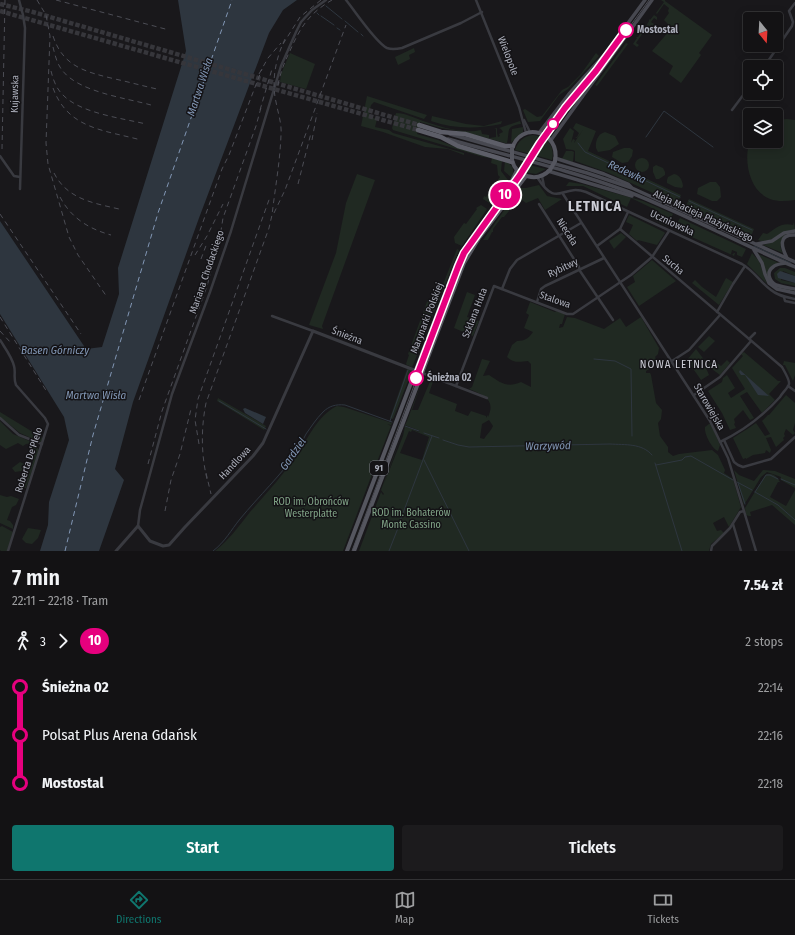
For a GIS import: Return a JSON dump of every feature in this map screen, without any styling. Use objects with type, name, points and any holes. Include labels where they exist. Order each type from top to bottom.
[{"type":"highway","name":"Aleja Macieja Płażyńskiego","points":[[419,128],[441,134]]},
{"type":"highway","points":[[441,134],[465,134],[512,148]]},
{"type":"highway","points":[[441,134],[458,146],[512,160]]},
{"type":"main road","points":[[539,133],[573,90],[606,52],[645,0]]},
{"type":"main road","points":[[551,140],[652,0]]},
{"type":"main road","points":[[618,36],[624,40]]},
{"type":"main road","points":[[606,52],[611,56]]},
{"type":"main road","points":[[573,90],[582,97]]},
{"type":"main road","points":[[528,133],[539,133],[545,135],[551,140],[555,150],[555,160],[549,171],[542,175],[537,177],[526,176],[517,170],[512,160],[512,148],[517,139],[528,133]]},
{"type":"main road","name":"Aleja Macieja Płażyńskiego","points":[[441,134],[587,173],[632,188],[747,246],[795,267]]},
{"type":"main road","name":"Aleja Macieja Płażyńskiego","points":[[441,134],[587,178],[675,209]]},
{"type":"main road","points":[[555,160],[608,175],[628,184],[632,188]]},
{"type":"main road","name":"Marynarki Polskiej","points":[[347,551],[459,258],[510,184],[517,170]]},
{"type":"main road","points":[[549,171],[649,200]]},
{"type":"main road","name":"Marynarki Polskiej","points":[[354,551],[459,274],[467,257],[496,214],[526,176]]},
{"type":"main road","name":"Aleja Macieja Płażyńskiego","points":[[682,213],[795,262]]},
{"type":"main road","points":[[756,244],[772,241],[784,233],[795,231]]},
{"type":"main road","points":[[787,258],[782,248],[782,243],[788,235],[795,235]]},
{"type":"main road","points":[[754,249],[762,263],[768,283],[777,289],[795,292]]},
{"type":"main road","points":[[785,263],[773,267],[769,272],[770,278],[777,285],[795,289]]},
{"type":"street","name":"Kujawska","points":[[19,0],[24,15],[25,28],[20,189]]},
{"type":"street","name":"Mariana Chodackiego","points":[[138,526],[140,510],[172,394],[210,292],[281,66],[301,22],[312,10],[326,0]]},
{"type":"street","points":[[345,0],[379,42],[387,48],[392,49],[402,48],[461,23],[482,12]]},
{"type":"street","name":"Wielopole","points":[[476,0],[482,12],[528,133]]},
{"type":"street","points":[[769,60],[792,26],[793,22],[789,11],[795,3]]},
{"type":"street","points":[[732,110],[743,95]]},
{"type":"street","points":[[0,156],[14,176],[20,177]]},
{"type":"street","points":[[542,175],[545,189]]},
{"type":"street","points":[[537,177],[545,189]]},
{"type":"street","name":"Uczniowska","points":[[545,189],[554,194],[582,190],[745,266],[751,270],[770,290],[784,297],[795,298]]},
{"type":"street","name":"Starowiejska","points":[[562,194],[710,421],[728,458],[756,551]]},
{"type":"street","name":"Niecała","points":[[539,204],[613,320]]},
{"type":"street","points":[[597,246],[620,229],[628,212]]},
{"type":"street","name":"Szklana Huta","points":[[456,386],[494,286],[502,288],[510,269],[517,260],[581,223]]},
{"type":"street","name":"Sucha","points":[[620,229],[782,367],[789,381],[788,386]]},
{"type":"street","name":"Stalowa","points":[[502,288],[571,314],[598,298],[631,275],[652,257],[669,231]]},
{"type":"street","name":"Rybitwy","points":[[536,302],[541,289],[545,286],[604,258]]},
{"type":"street","points":[[672,361],[689,350],[718,313],[733,284],[745,266]]},
{"type":"street","name":"Uczniowska","points":[[784,297],[785,301],[795,303]]},
{"type":"street","name":"Śnieżna","points":[[272,316],[416,370]]},
{"type":"street","name":"Handlowa","points":[[138,526],[150,541],[167,546],[254,456],[260,448],[313,331]]},
{"type":"street","points":[[694,395],[720,376],[755,332]]},
{"type":"street","name":"Roberta De'Plelo","points":[[0,340],[13,361],[15,368],[14,380],[16,385],[48,421],[48,426],[8,551]]},
{"type":"street","points":[[416,370],[487,398]]},
{"type":"street","points":[[720,442],[764,414],[788,386],[795,391]]},
{"type":"street","points":[[0,418],[19,435],[42,444]]},
{"type":"street","name":"Starowiejska","points":[[724,440],[734,462],[740,466],[747,466],[769,460],[795,437]]},
{"type":"street","points":[[711,551],[711,547],[724,535],[740,512],[744,511]]},
{"type":"street","points":[[733,524],[741,551]]},
{"type":"street","points":[[116,551],[138,526]]},
{"type":"green space","points":[[661,0],[665,0],[712,35],[699,53],[701,55],[681,83],[669,74],[673,66],[652,51],[670,30],[668,24],[664,20],[669,13],[669,8],[664,4],[657,14],[656,13],[664,2]]},
{"type":"green space","points":[[654,15],[657,17],[657,20],[654,18],[651,22],[654,24],[653,26],[651,25],[649,28],[647,27],[636,43],[639,45],[637,47],[633,44],[637,38],[636,37],[638,37],[641,32],[640,30],[642,31],[649,19],[650,20]]},
{"type":"green space","points":[[626,43],[628,44],[597,86],[595,85]]},
{"type":"green space","points":[[414,48],[415,52],[409,55],[410,59],[398,65],[395,57]]},
{"type":"green space","points":[[290,53],[315,64],[306,89],[280,82],[281,74]]},
{"type":"green space","points":[[596,53],[599,56],[568,89],[559,95],[540,121],[528,122],[523,110],[525,109],[537,117],[542,116],[562,90],[568,87],[581,74]]},
{"type":"green space","points":[[367,96],[427,115],[424,119],[374,102],[371,105],[369,113],[371,117],[377,119],[375,127],[464,153],[464,155],[448,149],[425,147],[361,126]]},
{"type":"green space","points":[[396,113],[445,128],[467,131],[481,130],[482,134],[489,135],[489,138],[496,137],[496,129],[494,129],[497,128],[498,137],[500,136],[499,134],[503,132],[499,128],[520,121],[521,124],[510,128],[507,143],[505,143],[420,122],[417,134],[492,158],[483,157],[393,130],[392,128]]},
{"type":"green space","points":[[432,116],[466,124],[484,126],[502,121],[501,124],[492,126],[457,127],[431,121]]},
{"type":"green space","points":[[783,119],[795,120],[795,200],[776,201],[763,195],[757,189],[750,174],[747,157],[748,148],[783,148]]},
{"type":"green space","points":[[576,123],[596,131],[588,151],[681,195],[677,204],[609,173],[575,161],[575,151],[566,149],[563,139],[570,128],[574,131],[571,143],[573,139],[575,140],[574,143],[583,130],[577,138],[575,137],[577,137],[579,133],[573,128]]},
{"type":"green space","points":[[523,127],[523,132],[511,143],[512,129]]},
{"type":"green space","points":[[605,132],[615,136],[619,144],[610,150],[598,152],[596,148],[597,140],[600,134]]},
{"type":"green space","points":[[533,135],[543,137],[531,154],[515,150],[522,140],[527,136]]},
{"type":"green space","points":[[546,139],[552,149],[552,160],[535,155]]},
{"type":"green space","points":[[624,148],[630,148],[633,150],[632,156],[628,162],[622,163],[612,157],[613,152]]},
{"type":"green space","points":[[566,151],[574,152],[573,162],[562,159]]},
{"type":"green space","points":[[492,158],[502,161],[501,171],[508,180],[491,204],[483,199],[484,196],[486,197],[500,177],[498,175],[497,165],[491,163]]},
{"type":"green space","points":[[642,158],[647,160],[649,165],[647,170],[642,172],[637,170],[635,165],[637,160]]},
{"type":"green space","points":[[505,161],[513,168],[512,178],[504,171]]},
{"type":"green space","points":[[529,165],[546,169],[536,174],[524,172]]},
{"type":"green space","points":[[656,165],[663,168],[665,172],[665,175],[659,179],[656,179],[653,172],[653,167]]},
{"type":"green space","points":[[357,174],[375,180],[322,326],[323,329],[309,325],[336,253],[346,203]]},
{"type":"green space","points":[[674,174],[678,175],[680,178],[683,186],[682,188],[675,187],[667,183],[668,177]]},
{"type":"green space","points":[[569,182],[582,184],[643,201],[673,214],[667,226],[656,221],[660,212],[631,198],[627,207],[583,186],[566,186]]},
{"type":"green space","points":[[710,182],[716,182],[720,187],[721,197],[717,201],[712,201],[697,194],[698,188]]},
{"type":"green space","points":[[516,184],[517,184],[494,215]]},
{"type":"green space","points":[[539,185],[547,196],[562,199],[545,210],[538,198],[526,203],[522,200],[520,202],[515,200],[508,209],[509,211],[504,217],[502,217],[493,229],[493,232],[488,240],[483,240],[520,188]]},
{"type":"green space","points":[[689,199],[754,229],[750,239],[685,208]]},
{"type":"green space","points":[[481,205],[487,209],[462,246],[455,243],[454,237],[464,223],[466,224],[477,209],[476,208]]},
{"type":"green space","points":[[494,215],[471,248],[475,241]]},
{"type":"green space","points":[[629,215],[665,233],[657,245],[637,241],[629,234],[633,225],[626,222]]},
{"type":"green space","points":[[680,218],[746,249],[742,257],[737,255],[737,252],[732,250],[732,255],[674,229]]},
{"type":"green space","points":[[794,222],[795,230],[790,230],[767,241],[758,240],[763,233],[767,234],[782,225],[793,225]]},
{"type":"green space","points":[[791,232],[795,233],[791,233],[782,239],[781,249],[783,253],[763,245],[770,243]]},
{"type":"green space","points":[[621,233],[626,237],[614,249],[609,241]]},
{"type":"green space","points":[[471,248],[465,258],[422,367],[457,273],[466,255]]},
{"type":"green space","points":[[457,249],[459,250],[413,365],[412,367],[407,365],[408,354],[428,299],[436,302]]},
{"type":"green space","points":[[752,253],[759,261],[767,284],[747,264]]},
{"type":"green space","points":[[758,254],[779,263],[773,265],[769,269],[768,278],[770,282],[767,279]]},
{"type":"green space","points":[[652,260],[676,281],[639,306],[627,287],[635,282],[633,276]]},
{"type":"green space","points":[[780,268],[785,268],[795,272],[795,276],[783,271],[781,280],[795,283],[795,286],[781,283],[775,279],[774,273]]},
{"type":"green space","points":[[726,278],[733,282],[719,305],[692,283],[695,280],[716,297]]},
{"type":"green space","points":[[770,282],[795,291],[784,289]]},
{"type":"green space","points":[[467,292],[475,295],[467,317],[479,321],[473,336],[454,328]]},
{"type":"green space","name":"ROD im. Bohaterów Monte Cassino","points":[[530,302],[555,312],[565,314],[559,328],[563,327],[567,317],[575,318],[604,329],[620,318],[626,327],[641,317],[659,348],[658,354],[655,357],[659,363],[646,371],[646,373],[650,373],[651,375],[656,403],[662,410],[661,419],[658,423],[660,436],[668,447],[668,452],[673,456],[712,450],[718,455],[725,470],[724,473],[733,479],[741,507],[729,527],[724,517],[713,523],[717,531],[721,530],[724,533],[711,544],[709,551],[359,551],[381,492],[383,495],[384,494],[381,490],[403,431],[384,484],[403,436],[405,426],[419,432],[420,431],[405,425],[422,381],[412,410],[418,410],[431,379],[434,379],[429,393],[457,404],[455,411],[468,416],[471,411],[486,416],[486,418],[488,415],[488,417],[491,406],[487,399],[469,389],[472,387],[482,359],[490,361],[483,376],[489,375],[508,385],[521,382],[531,387],[531,364],[528,361],[519,362],[507,357],[512,345],[517,341],[526,339],[533,332],[524,328],[529,315],[526,313]],"holes":[[[489,420],[493,426],[484,439],[480,438],[482,424]],[[412,430],[429,437],[422,460],[400,453],[409,431],[411,432]]]},
{"type":"green space","points":[[709,336],[715,341],[704,352],[698,347]]},
{"type":"green space","points":[[696,349],[708,365],[713,360],[721,366],[727,360],[730,363],[720,375],[708,366],[706,368],[709,375],[701,380],[687,360]]},
{"type":"green space","points":[[744,352],[778,381],[781,381],[769,394],[775,400],[762,413],[747,392],[740,396],[754,418],[750,420],[743,410],[734,419],[736,428],[730,430],[722,413],[708,391],[722,382],[723,378],[727,375],[735,388],[728,393],[731,398],[745,389],[732,368],[743,356],[741,354]]},
{"type":"green space","points":[[784,361],[795,363],[795,375],[793,381],[785,365],[783,365]]},
{"type":"green space","points":[[407,369],[411,370],[410,376],[393,419],[390,418]]},
{"type":"green space","points":[[786,395],[795,403],[795,423],[793,430],[795,433],[793,435],[786,429],[784,434],[785,436],[783,438],[784,440],[776,447],[771,437],[766,438],[771,450],[770,453],[766,450],[765,453],[753,455],[743,459],[733,438],[756,423],[765,436],[770,434],[762,421]]},
{"type":"green space","points":[[218,398],[266,426],[264,430],[217,401]]},
{"type":"green space","name":"ROD im. Obrońców Westerplatte","points":[[337,406],[392,423],[391,425],[387,424],[391,426],[375,467],[372,466],[374,469],[343,551],[215,551],[238,528],[280,477],[297,455],[309,434],[324,415]]},
{"type":"green space","points":[[0,412],[41,437],[43,439],[42,441],[40,442],[20,433],[0,417]]},
{"type":"green space","points":[[0,421],[13,434],[34,443],[23,446],[18,443],[6,449],[0,445]]},
{"type":"green space","points":[[711,424],[720,445],[718,451],[707,437],[705,427]]},
{"type":"green space","points":[[29,446],[38,448],[39,452],[26,488],[20,488],[25,473],[21,471],[15,472],[12,468],[20,462],[31,467],[33,461],[30,458]]},
{"type":"green space","points":[[734,470],[739,475],[754,481],[763,470],[775,471],[795,479],[795,488],[781,480],[781,477],[767,472],[761,477],[744,505]]},
{"type":"green space","points":[[767,474],[772,474],[778,478],[780,482],[778,482],[770,497],[786,506],[795,490],[795,525],[772,505],[750,512],[751,516],[746,515],[745,508]]},
{"type":"green space","points":[[0,495],[7,497],[11,496],[19,499],[16,505],[12,507],[7,520],[13,525],[13,529],[0,523]]},
{"type":"green space","points":[[2,526],[13,532],[7,551],[0,550],[0,527]]},
{"type":"green space","points":[[28,528],[41,530],[38,538],[32,544],[26,543],[22,539]]},
{"type":"water","points":[[178,0],[297,0],[283,10],[269,33],[199,218],[133,402],[115,469],[124,480],[99,551],[40,551],[48,525],[49,502],[69,440],[64,417],[0,314],[0,221],[86,349],[102,347],[119,294],[118,268],[186,51]]},
{"type":"water","points":[[780,271],[795,276],[795,283],[778,278],[777,274]]},
{"type":"water","points":[[740,370],[769,396],[758,395],[745,375],[741,375],[739,372]]},
{"type":"water","points":[[245,408],[266,417],[263,424],[245,413],[243,409]]},
{"type":"waterway","points":[[326,6],[342,19]]},
{"type":"waterway","points":[[321,16],[334,25]]},
{"type":"waterway","points":[[345,21],[358,32]]},
{"type":"waterway","points":[[646,137],[664,111],[713,147]]},
{"type":"waterway","name":"Redewka","points":[[578,143],[585,152],[680,197]]},
{"type":"waterway","name":"Redewka","points":[[689,201],[752,230]]},
{"type":"waterway","points":[[754,246],[791,263]]},
{"type":"waterway","points":[[594,359],[615,361],[631,369],[632,436]]},
{"type":"waterway","points":[[390,421],[408,370]]},
{"type":"waterway","points":[[219,401],[266,429]]},
{"type":"waterway","name":"Gardziel","points":[[213,551],[291,460],[298,451],[306,434],[325,410],[333,406],[345,405],[392,422]]},
{"type":"waterway","name":"Gardziel","points":[[405,426],[419,431]]},
{"type":"waterway","name":"Gardziel","points":[[424,433],[439,438]]},
{"type":"waterway","points":[[400,521],[432,436]]},
{"type":"waterway","name":"Warzywód","points":[[443,440],[469,447],[610,444],[627,445],[643,448],[652,455]]},
{"type":"waterway","points":[[656,465],[682,460],[685,457],[691,456],[733,480]]},
{"type":"waterway","points":[[424,460],[469,551]]},
{"type":"waterway","name":"Warzywód","points":[[655,463],[682,551]]},
{"type":"waterway","points":[[755,492],[766,475],[770,475],[778,479]]},
{"type":"waterway","points":[[781,479],[795,485]]},
{"type":"waterway","points":[[737,482],[752,490]]},
{"type":"waterway","points":[[738,483],[745,504]]},
{"type":"waterway","points":[[755,492],[778,505],[795,520]]},
{"type":"waterway","points":[[389,551],[400,523]]},
{"type":"ferry route","points":[[65,551],[93,435],[158,213],[232,0]]},
{"type":"tunnel","points":[[0,4],[33,12],[419,125]]},
{"type":"tunnel","points":[[0,11],[418,130]]},
{"type":"tram line","points":[[352,551],[457,271],[473,242],[516,182],[546,136],[578,93],[598,70],[649,0]]},
{"type":"tram line","name":"10","points":[[416,378],[464,253],[578,90],[596,71],[626,30]]},
{"type":"railway","points":[[2,149],[5,0]]},
{"type":"railway","points":[[37,0],[46,15],[50,36],[46,143],[48,164],[69,237],[78,255],[107,297]]},
{"type":"railway","points":[[56,0],[169,30]]},
{"type":"railway","points":[[283,44],[300,17],[321,0]]},
{"type":"railway","points":[[278,85],[285,61],[301,29],[311,16],[332,0]]},
{"type":"railway","points":[[274,213],[285,190],[346,25]]},
{"type":"railway","points":[[53,36],[63,55],[77,66],[94,74],[157,89]]},
{"type":"railway","points":[[207,479],[202,441],[206,403],[269,228],[272,215],[279,165],[281,131],[274,77],[279,54],[285,39]]},
{"type":"railway","points":[[259,74],[268,58],[281,43]]},
{"type":"railway","points":[[53,47],[60,68],[69,78],[79,84],[116,97],[151,105]]},
{"type":"railway","points":[[139,400],[222,169],[229,155],[262,69]]},
{"type":"railway","points":[[260,110],[272,69]]},
{"type":"railway","points":[[51,71],[60,92],[79,106],[101,114],[146,124]]},
{"type":"railway","points":[[53,88],[60,102],[68,112],[78,120],[101,130],[141,140]]},
{"type":"railway","points":[[148,464],[162,411],[207,286],[219,243],[223,218],[256,126],[262,104]]},
{"type":"railway","points":[[312,140],[317,113]]},
{"type":"railway","points":[[298,184],[311,133]]},
{"type":"railway","points":[[54,173],[59,182],[73,194],[90,202],[119,209]]},
{"type":"railway","points":[[60,197],[64,204],[81,222],[103,233],[111,235]]},
{"type":"railway","points":[[199,444],[195,420],[198,399],[270,197]]},
{"type":"railway","points":[[195,255],[207,236],[223,204]]},
{"type":"railway","points":[[0,214],[81,334]]},
{"type":"railway","points":[[201,259],[207,243]]},
{"type":"railway","points":[[0,317],[47,392]]},
{"type":"railway","points":[[0,331],[11,343]]},
{"type":"railway","points":[[165,511],[171,480],[180,454],[191,409]]},
{"type":"railway","points":[[206,473],[211,494]]},
{"type":"place","name":"Mostostal","points":[[626,30]]},
{"type":"place","name":"Śnieżna 02","points":[[416,378]]},
{"type":"district","name":"LETNICA","points":[[595,206]]},
{"type":"district","name":"NOWA LETNICA","points":[[679,364]]},
{"type":"water label","name":"Martwa Wisła","points":[[200,87]]},
{"type":"water label","name":"Basen Górniczy","points":[[55,350]]},
{"type":"water label","name":"Martwa Wisła","points":[[96,395]]}]
